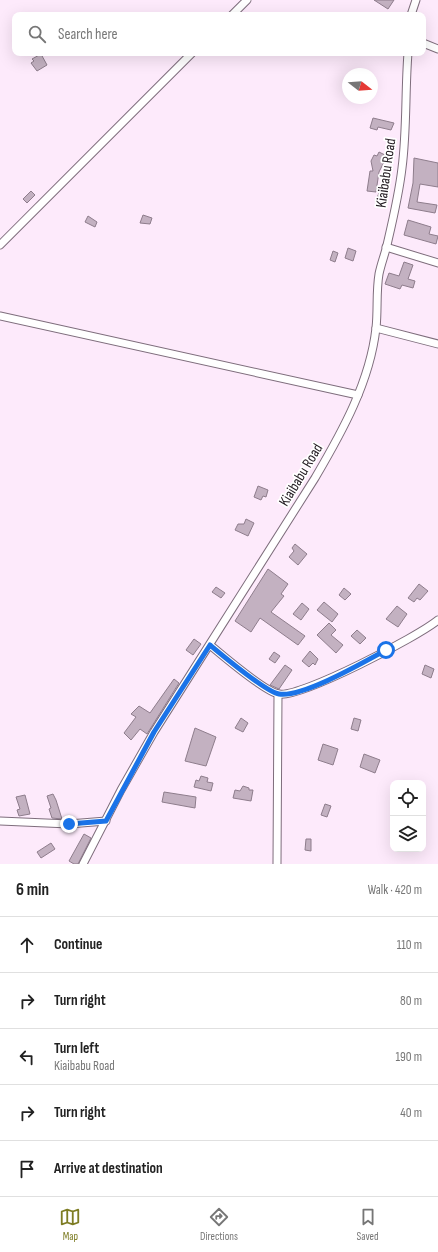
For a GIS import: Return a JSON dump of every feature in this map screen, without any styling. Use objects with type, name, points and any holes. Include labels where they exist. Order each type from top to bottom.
[{"type":"street","points":[[235,12],[247,0]]},
{"type":"street","points":[[413,12],[416,0]]},
{"type":"street","points":[[426,44],[438,49]]},
{"type":"street","points":[[0,245],[189,56]]},
{"type":"street","name":"Kiaibabu Road","points":[[83,864],[154,732],[315,478],[344,426],[358,395],[376,328],[376,305],[379,272],[386,247],[402,169],[405,137],[408,56]]},
{"type":"street","points":[[386,247],[438,263]]},
{"type":"street","points":[[0,316],[358,395]]},
{"type":"street","points":[[376,328],[438,344]]},
{"type":"street","points":[[210,645],[254,679],[278,694],[294,692],[331,678],[407,640],[438,620]]},
{"type":"street","points":[[277,864],[278,694]]},
{"type":"street","points":[[0,822],[69,824],[106,821]]},
{"type":"building","points":[[374,0],[394,0],[388,9]]},
{"type":"building","points":[[37,56],[42,56],[47,65],[37,71],[31,63],[34,61],[32,59]]},
{"type":"building","points":[[373,118],[394,123],[391,130],[378,127],[377,130],[370,128]]},
{"type":"building","points":[[379,152],[387,156],[379,172],[376,192],[367,191],[370,171],[373,171],[371,161],[374,155],[377,156]]},
{"type":"building","points":[[414,158],[438,163],[438,187],[420,184],[417,202],[437,205],[435,213],[408,208],[413,183]]},
{"type":"building","points":[[31,191],[35,195],[27,203],[23,199]]},
{"type":"building","points":[[379,193],[386,197],[384,203],[376,200]]},
{"type":"building","points":[[143,215],[152,218],[150,224],[140,223]]},
{"type":"building","points":[[88,216],[97,222],[95,227],[85,222]]},
{"type":"building","points":[[408,220],[431,227],[429,234],[438,236],[436,244],[404,235]]},
{"type":"building","points":[[348,248],[356,251],[353,261],[345,258]]},
{"type":"building","points":[[333,251],[338,253],[335,262],[330,260]]},
{"type":"building","points":[[404,262],[413,265],[408,279],[415,281],[413,288],[402,285],[400,289],[385,284],[389,273],[399,276]]},
{"type":"building","points":[[258,486],[268,490],[266,497],[263,496],[261,500],[254,497]]},
{"type":"building","points":[[246,519],[254,523],[248,536],[235,530],[238,524],[244,524]]},
{"type":"building","points":[[295,544],[307,554],[298,565],[289,557],[294,551],[292,548]]},
{"type":"building","points":[[268,569],[288,584],[281,594],[284,596],[271,612],[305,636],[298,645],[260,618],[251,632],[235,621]]},
{"type":"building","points":[[419,584],[428,591],[420,600],[417,598],[414,602],[408,598]]},
{"type":"building","points":[[216,587],[225,593],[221,598],[212,592]]},
{"type":"building","points":[[344,588],[351,594],[345,600],[339,595]]},
{"type":"building","points":[[324,602],[338,614],[332,622],[317,610]]},
{"type":"building","points":[[302,603],[309,609],[301,620],[293,614]]},
{"type":"building","points":[[397,606],[407,614],[398,627],[386,619]]},
{"type":"building","points":[[329,623],[336,630],[331,635],[343,645],[336,653],[317,635]]},
{"type":"building","points":[[357,630],[366,638],[360,644],[351,636]]},
{"type":"building","points":[[194,639],[201,644],[193,655],[186,650]]},
{"type":"building","points":[[310,651],[318,659],[315,665],[313,663],[309,667],[302,661]]},
{"type":"building","points":[[274,652],[280,656],[275,663],[269,659]]},
{"type":"building","points":[[285,665],[292,670],[279,689],[270,685]]},
{"type":"building","points":[[425,665],[434,669],[431,678],[422,674]]},
{"type":"building","points":[[174,679],[179,683],[147,734],[140,729],[131,740],[124,733],[136,717],[131,714],[139,706],[150,713]]},
{"type":"building","points":[[241,718],[248,723],[243,732],[235,728]]},
{"type":"building","points":[[354,718],[361,720],[358,731],[351,729]]},
{"type":"building","points":[[195,728],[216,737],[206,766],[185,761]]},
{"type":"building","points":[[323,744],[338,749],[333,765],[318,760]]},
{"type":"building","points":[[364,754],[380,760],[375,773],[360,767]]},
{"type":"building","points":[[201,776],[208,778],[207,782],[213,783],[211,791],[194,787],[196,780],[199,781]]},
{"type":"building","points":[[243,786],[249,788],[249,790],[253,790],[251,801],[233,798],[235,790],[240,791]]},
{"type":"building","points":[[164,792],[196,797],[195,808],[162,802]]},
{"type":"building","points":[[53,794],[62,819],[52,818],[49,809],[51,808],[47,796]]},
{"type":"building","points":[[25,795],[30,814],[19,816],[17,810],[20,809],[16,797]]},
{"type":"building","points":[[325,804],[331,806],[327,817],[321,815]]},
{"type":"building","points":[[84,834],[91,838],[78,864],[74,864],[69,861]]},
{"type":"building","points":[[306,839],[311,839],[311,851],[305,850]]},
{"type":"building","points":[[51,843],[55,849],[41,858],[37,852]]},
{"type":"route","points":[[69,824],[106,821],[121,790],[154,732],[210,645],[263,686],[278,694],[287,694],[315,685],[386,650]]}]
